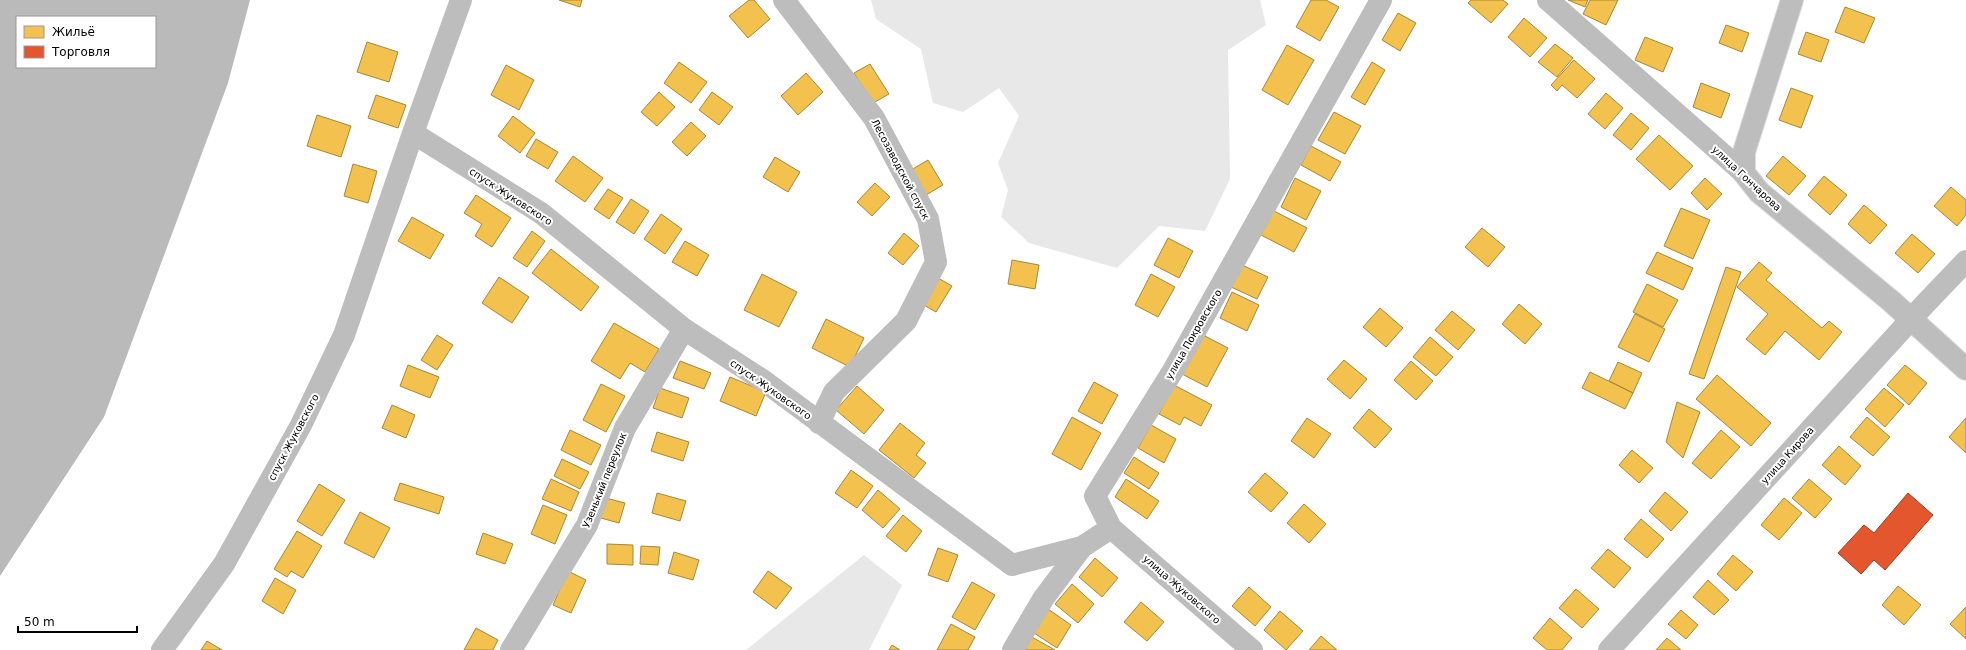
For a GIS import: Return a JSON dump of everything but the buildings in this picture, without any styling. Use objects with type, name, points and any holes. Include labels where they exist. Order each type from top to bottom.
[{"type":"street","points":[[413,133],[462,0]]},
{"type":"street","name":"Лесозаводской спуск","points":[[784,0],[874,118],[928,219],[936,262],[906,321],[834,392],[819,423]]},
{"type":"street","name":"улица Покровского","points":[[1111,528],[1095,496],[1174,369],[1381,0]]},
{"type":"street","name":"улица Гончарова","points":[[1548,0],[1744,173],[1759,192],[1911,319],[1966,369]]},
{"type":"street","points":[[1744,173],[1744,152],[1792,0]]},
{"type":"street","name":"спуск Жуковского","points":[[162,650],[224,564],[301,425],[344,335],[413,133],[541,213],[684,329],[764,382],[1012,565],[1082,547]]},
{"type":"street","name":"улица Кирова","points":[[1609,650],[1911,319],[1966,261]]},
{"type":"street","name":"Узенький переулок","points":[[511,650],[587,525],[625,428],[684,329]]},
{"type":"street","points":[[1012,650],[1043,600],[1082,547],[1111,528]]},
{"type":"street","name":"улица Жуковского","points":[[1111,528],[1252,650]]},
{"type":"shaded area","points":[[0,0],[250,0],[228,83],[104,417],[0,576]]},
{"type":"shaded area","points":[[871,0],[1260,0],[1266,25],[1228,50],[1230,179],[1205,231],[1159,226],[1117,268],[1029,243],[1001,217],[1008,190],[998,163],[1019,116],[999,88],[963,112],[933,103],[921,49],[876,19]]},
{"type":"shaded area","points":[[864,555],[902,585],[869,650],[746,650]]}]
